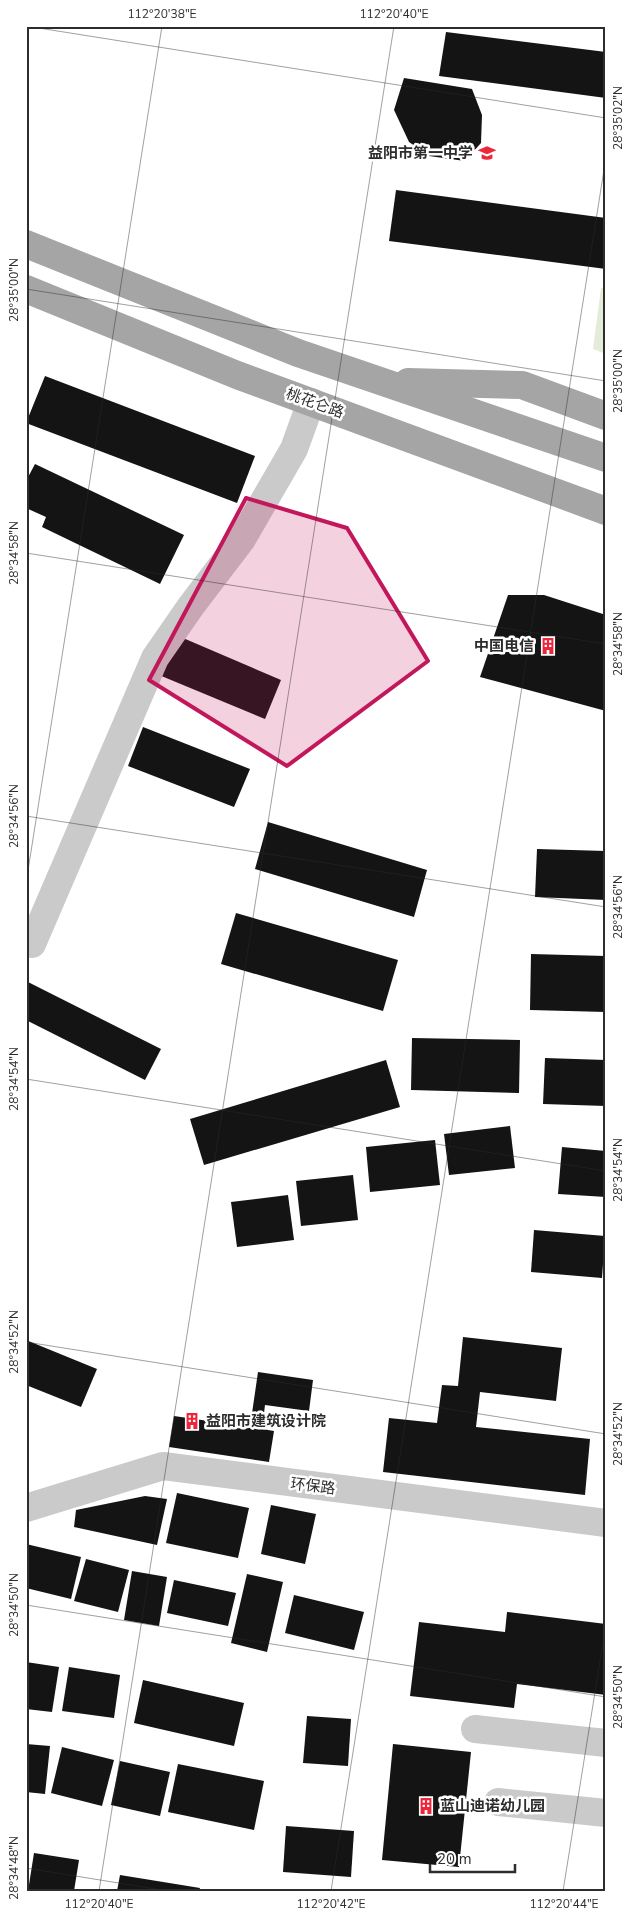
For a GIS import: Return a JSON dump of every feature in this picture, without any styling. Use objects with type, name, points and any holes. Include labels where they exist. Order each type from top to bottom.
[{"type":"main road","points":[[26,244],[298,354],[606,458]]},
{"type":"main road","name":"桃花仑路","points":[[26,289],[237,375],[606,511]]},
{"type":"main road","points":[[379,381],[522,385],[606,416]]},
{"type":"street","points":[[32,944],[155,658],[191,606],[242,539],[294,449],[311,402]]},
{"type":"street","name":"环保路","points":[[26,1508],[163,1466],[606,1523]]},
{"type":"street","points":[[475,1728],[606,1743]]},
{"type":"street","points":[[498,1802],[606,1813]]},
{"type":"highlighted area","points":[[246,498],[347,528],[428,661],[287,766],[149,680]]},
{"type":"green space","points":[[601,288],[606,289],[606,354],[593,349]]},
{"type":"building","points":[[446,32],[606,52],[606,98],[439,76]]},
{"type":"building","points":[[404,78],[472,89],[482,115],[481,143],[465,161],[429,156],[409,142],[394,110]]},
{"type":"building","points":[[396,190],[606,218],[606,269],[389,241]]},
{"type":"building","points":[[45,376],[255,456],[237,503],[26,423]]},
{"type":"building","points":[[35,464],[184,535],[160,584],[42,527],[46,517],[26,508],[26,481]]},
{"type":"building","name":"中国电信","points":[[508,595],[544,595],[606,615],[606,711],[480,677]]},
{"type":"building","points":[[176,635],[281,680],[265,719],[159,675]]},
{"type":"building","points":[[143,727],[250,769],[234,807],[128,766]]},
{"type":"building","points":[[268,822],[427,870],[414,917],[255,869]]},
{"type":"building","points":[[537,849],[606,851],[606,900],[535,897]]},
{"type":"building","points":[[236,913],[398,960],[383,1011],[221,964]]},
{"type":"building","points":[[531,954],[606,956],[606,1012],[530,1010]]},
{"type":"building","points":[[26,981],[161,1049],[145,1080],[26,1020]]},
{"type":"building","points":[[412,1038],[520,1040],[519,1093],[411,1090]]},
{"type":"building","points":[[545,1058],[606,1060],[606,1106],[543,1104]]},
{"type":"building","points":[[386,1060],[400,1107],[204,1165],[190,1119]]},
{"type":"building","points":[[510,1126],[515,1168],[449,1175],[444,1134]]},
{"type":"building","points":[[435,1140],[440,1185],[370,1192],[366,1147]]},
{"type":"building","points":[[562,1147],[606,1151],[606,1197],[558,1194]]},
{"type":"building","points":[[353,1175],[358,1220],[301,1226],[296,1181]]},
{"type":"building","points":[[288,1195],[294,1240],[237,1247],[231,1202]]},
{"type":"building","points":[[534,1230],[605,1236],[602,1278],[531,1272]]},
{"type":"building","points":[[463,1337],[562,1348],[556,1401],[480,1392],[476,1427],[590,1439],[585,1495],[383,1472],[389,1418],[437,1423],[442,1385],[458,1386]]},
{"type":"building","points":[[26,1340],[97,1369],[81,1407],[26,1385]]},
{"type":"building","name":"益阳市建筑设计院","points":[[258,1372],[313,1380],[309,1411],[265,1405],[262,1429],[274,1431],[269,1462],[169,1447],[174,1416],[250,1427]]},
{"type":"building","points":[[177,1493],[249,1508],[238,1558],[166,1543]]},
{"type":"building","points":[[145,1496],[167,1499],[157,1545],[74,1527],[76,1510]]},
{"type":"building","points":[[271,1505],[316,1514],[305,1564],[261,1554]]},
{"type":"building","points":[[26,1544],[81,1557],[71,1599],[26,1588]]},
{"type":"building","points":[[86,1559],[129,1570],[118,1612],[74,1601]]},
{"type":"building","points":[[132,1571],[167,1577],[159,1626],[124,1620]]},
{"type":"building","points":[[247,1574],[283,1582],[267,1652],[231,1643]]},
{"type":"building","points":[[174,1580],[236,1593],[228,1626],[167,1613]]},
{"type":"building","points":[[294,1595],[364,1612],[354,1650],[285,1633]]},
{"type":"building","points":[[507,1612],[606,1624],[606,1695],[517,1684],[514,1708],[410,1696],[419,1622],[505,1632]]},
{"type":"building","points":[[26,1662],[59,1667],[52,1712],[26,1709]]},
{"type":"building","points":[[69,1667],[120,1675],[114,1718],[62,1711]]},
{"type":"building","points":[[143,1680],[244,1703],[234,1746],[134,1723]]},
{"type":"building","points":[[307,1716],[351,1719],[348,1766],[303,1763]]},
{"type":"building","points":[[26,1744],[50,1746],[45,1794],[26,1792]]},
{"type":"building","name":"蓝山迪诺幼儿园","points":[[393,1744],[471,1752],[459,1867],[382,1860]]},
{"type":"building","points":[[62,1747],[114,1760],[102,1806],[51,1793]]},
{"type":"building","points":[[120,1761],[170,1772],[160,1816],[111,1805]]},
{"type":"building","points":[[178,1764],[264,1781],[254,1830],[168,1812]]},
{"type":"building","points":[[286,1826],[354,1831],[351,1877],[283,1872]]},
{"type":"building","points":[[34,1853],[79,1860],[74,1891],[28,1891]]},
{"type":"building","points":[[120,1875],[200,1888],[199,1891],[117,1891]]},
{"type":"place","name":"益阳市第一中学","points":[[487,153]]},
{"type":"place","name":"中国电信","points":[[548,646]]},
{"type":"place","name":"益阳市建筑设计院","points":[[192,1421]]},
{"type":"place","name":"蓝山迪诺幼儿园","points":[[426,1806]]}]
